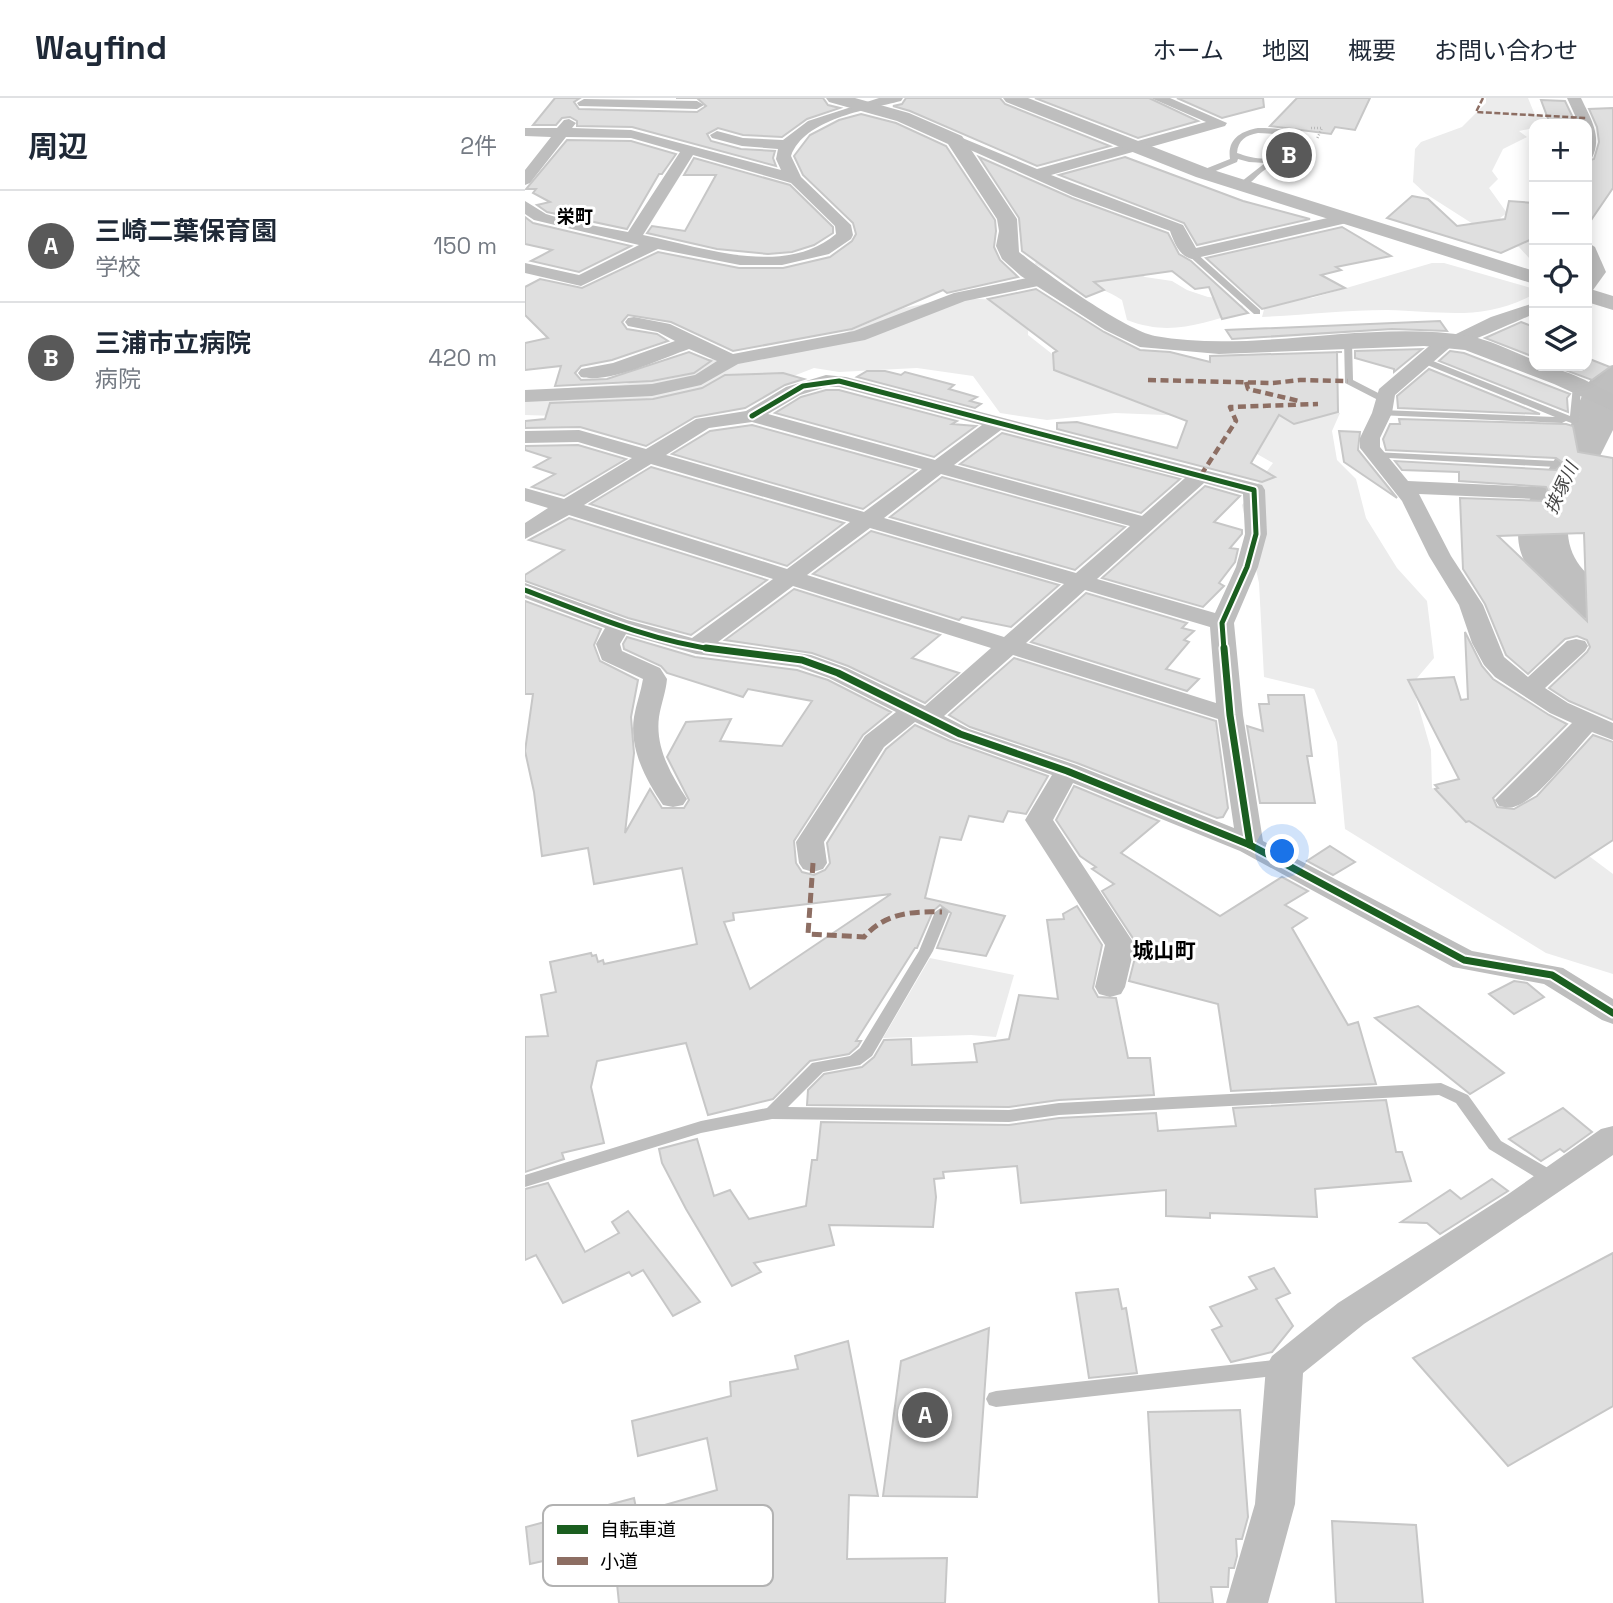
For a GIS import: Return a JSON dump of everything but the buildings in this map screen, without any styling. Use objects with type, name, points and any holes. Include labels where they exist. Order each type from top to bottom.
[{"type":"street","points":[[835,98],[929,127],[1079,193],[1177,228],[1183,244],[1192,254],[1345,219]]},
{"type":"street","points":[[525,206],[540,217],[566,225],[652,245],[740,260],[768,261],[813,254],[835,246],[845,235],[843,225],[796,180],[783,159],[783,152],[796,135],[810,125],[896,98]]},
{"type":"street","points":[[1012,98],[1133,148],[1203,173],[1527,276]]},
{"type":"street","points":[[1038,174],[1220,122],[1158,98]]},
{"type":"street","points":[[1574,98],[1585,119]]},
{"type":"street","points":[[525,180],[585,100],[697,105]]},
{"type":"street","points":[[525,132],[631,134],[796,180]]},
{"type":"street","points":[[716,135],[743,142],[789,145]]},
{"type":"street","points":[[955,140],[1007,219],[1009,230],[1006,246],[1009,255],[1042,280],[1132,336],[1148,342],[1219,347],[1453,340],[1583,388],[1613,404]]},
{"type":"street","points":[[632,239],[689,149]]},
{"type":"street","points":[[525,268],[582,281],[652,245]]},
{"type":"street","points":[[1592,247],[1606,246]]},
{"type":"street","points":[[1592,260],[1597,272],[1592,279]]},
{"type":"street","points":[[525,396],[652,390],[701,379],[731,360],[767,351],[858,336],[960,297],[1042,280]]},
{"type":"street","points":[[1592,297],[1613,303]]},
{"type":"street","points":[[1529,310],[1453,340],[1423,360],[1386,393],[1370,438],[1374,455],[1405,487],[1440,556],[1471,605],[1493,660],[1504,672],[1559,708],[1613,732]]},
{"type":"street","points":[[634,322],[664,328],[731,360]]},
{"type":"street","points":[[587,373],[617,368],[690,342]]},
{"type":"street","points":[[525,531],[703,423],[752,415],[800,386],[839,380],[1254,490],[1256,534],[1242,579],[1222,623],[1230,715],[1250,845]]},
{"type":"street","points":[[752,415],[1146,524]]},
{"type":"street","points":[[696,647],[997,423]]},
{"type":"street","points":[[525,437],[579,436],[1222,623]]},
{"type":"street","points":[[813,863],[810,842],[874,742],[921,714],[1009,645],[1201,475]]},
{"type":"street","points":[[1405,487],[1536,493]]},
{"type":"street","points":[[525,494],[1230,715]]},
{"type":"street","points":[[525,590],[619,625],[696,647],[802,660],[838,673],[960,734],[1067,771],[1250,845],[1464,960],[1552,975],[1613,1013]]},
{"type":"street","points":[[619,625],[608,644],[611,654],[651,673],[655,679],[646,721],[647,743],[656,773],[673,799]]},
{"type":"street","points":[[1530,689],[1576,646]]},
{"type":"street","points":[[1509,800],[1527,786],[1587,722]]},
{"type":"street","points":[[1067,771],[1039,820],[1120,945],[1110,986]]},
{"type":"street","points":[[1247,1603],[1275,1504],[1285,1367],[1305,1348],[1354,1311],[1556,1180],[1613,1138]]},
{"type":"lane","points":[[1203,173],[1234,160],[1233,149],[1239,138],[1246,133],[1280,132],[1293,136],[1296,140],[1293,150],[1286,158],[1260,169],[1254,180],[1241,185]]},
{"type":"lane","points":[[1235,155],[1258,161],[1279,160]]},
{"type":"lane","points":[[1192,254],[1257,312]]},
{"type":"lane","points":[[1347,342],[1348,381],[1382,406],[1574,421]]},
{"type":"lane","points":[[1423,360],[1574,421]]},
{"type":"lane","points":[[1574,421],[1583,388]]},
{"type":"lane","points":[[1374,455],[1556,464]]},
{"type":"lane","points":[[772,1113],[818,1067],[854,1061],[866,1052],[926,951],[942,912]]},
{"type":"lane","points":[[525,1181],[701,1127],[772,1113],[885,1112],[1009,1116],[1059,1109],[1441,1089],[1462,1099],[1495,1145],[1556,1180]]},
{"type":"lane","points":[[996,1399],[1285,1367]]},
{"type":"shaded area","points":[[1486,98],[1528,98],[1535,115],[1548,119],[1529,119],[1529,129],[1519,131],[1527,137],[1503,149],[1492,171],[1498,179],[1489,188],[1507,213],[1500,218],[1523,234],[1529,235],[1529,258],[1519,247],[1473,224],[1426,194],[1413,182],[1415,149],[1421,142],[1462,127],[1486,103]]},
{"type":"shaded area","points":[[1039,254],[1128,267],[1145,277],[1172,281],[1187,290],[1208,297],[1229,299],[1243,306],[1243,312],[1185,327],[1143,325],[1127,320],[1122,300],[1111,293],[1057,275],[1035,264]]},
{"type":"shaded area","points":[[1432,263],[1444,263],[1529,287],[1529,296],[1516,303],[1480,312],[1371,310],[1262,317],[1266,302],[1312,298]]},
{"type":"shaded area","points":[[952,298],[1006,300],[1029,313],[1028,335],[1056,357],[1315,414],[1340,413],[1332,431],[1337,460],[1356,479],[1366,518],[1397,568],[1427,601],[1434,658],[1412,684],[1431,750],[1432,788],[1490,826],[1585,853],[1613,874],[1613,974],[1546,953],[1345,829],[1337,742],[1314,689],[1264,677],[1259,583],[1242,505],[1273,463],[1190,416],[1115,413],[1047,420],[1000,413],[973,376],[917,368],[839,372],[814,368],[778,382],[588,417],[525,415],[525,391],[626,384],[705,360],[842,334],[904,308]]},
{"type":"shaded area","points":[[930,958],[1014,975],[996,1037],[971,1035],[883,1038]]},
{"type":"waterway","name":"挟塚川","points":[[1613,378],[1601,397],[1580,455],[1544,520],[1542,536],[1545,551],[1561,578],[1573,589],[1613,614]]},
{"type":"marked path","points":[[1483,98],[1476,112],[1586,118]]},
{"type":"marked path","points":[[1148,380],[1273,383],[1300,380],[1348,381]]},
{"type":"marked path","points":[[1246,382],[1248,389],[1299,401]]},
{"type":"marked path","points":[[1201,475],[1236,421],[1230,407],[1318,404]]},
{"type":"marked path","points":[[813,863],[808,934],[864,937],[880,922],[899,914],[942,912]]},
{"type":"cycle path","points":[[752,416],[803,386],[839,381],[1254,490],[1256,534],[1247,567],[1222,623],[1230,715],[1250,845]]},
{"type":"cycle path","points":[[525,590],[619,625],[696,647],[802,660],[838,673],[960,734],[1067,771],[1250,845],[1464,960],[1552,975],[1613,1013]]},
{"type":"place","name":"三浦市立病院","points":[[1289,155]]},
{"type":"place","name":"三崎二葉保育園","points":[[925,1415]]},
{"type":"district","name":"栄町","points":[[575,216]]},
{"type":"district","name":"城山町","points":[[1164,950]]}]
